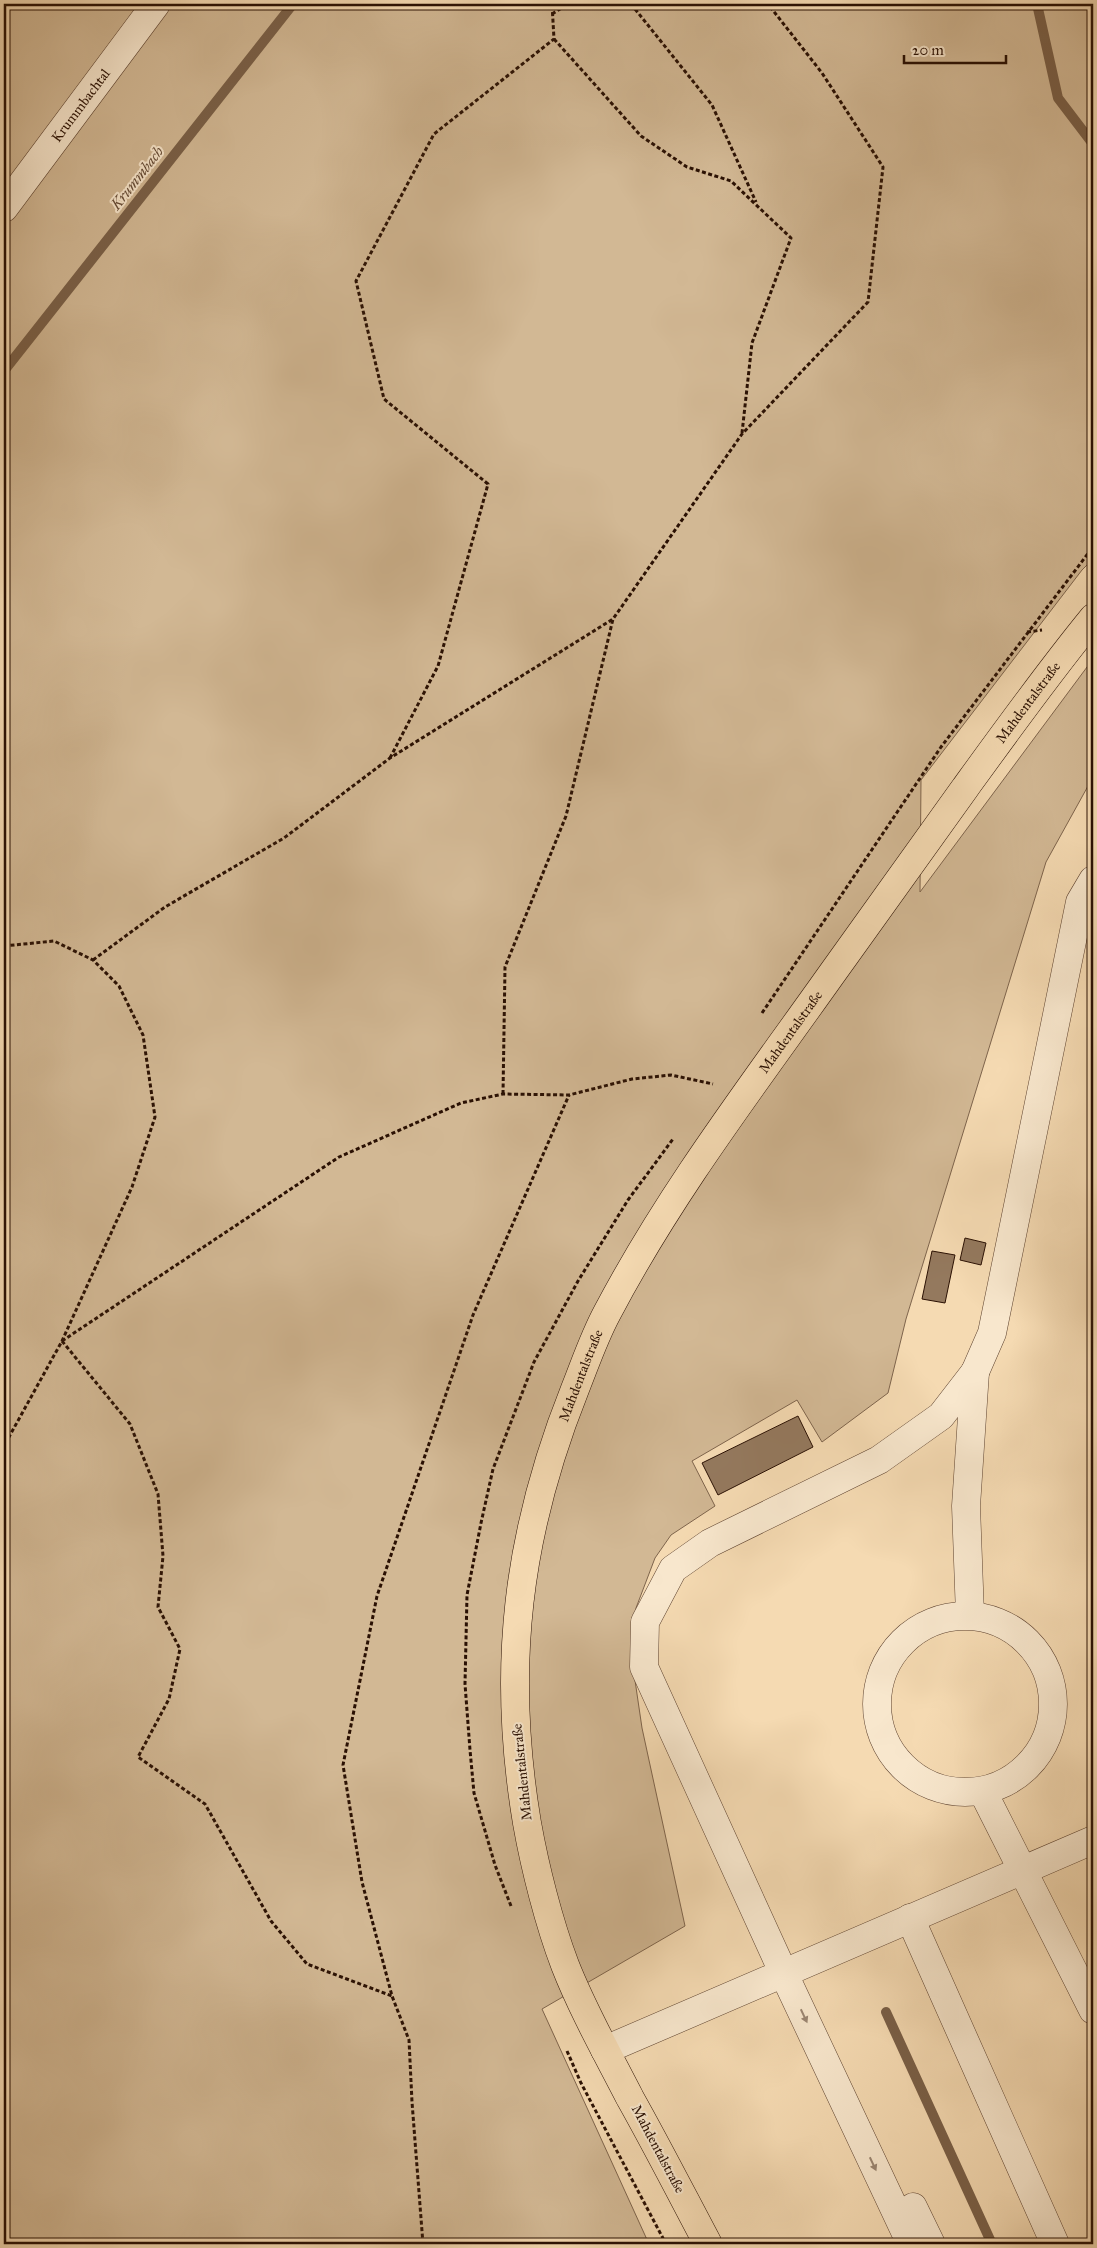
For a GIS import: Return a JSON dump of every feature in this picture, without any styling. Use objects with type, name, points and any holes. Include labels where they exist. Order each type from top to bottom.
[{"type":"main road","name":"Mahdentalstraße","points":[[708,2244],[605,2050],[566,1966],[547,1904],[527,1826],[519,1763],[515,1702],[515,1650],[520,1588],[528,1537],[541,1485],[560,1426],[605,1317],[671,1204],[804,1012],[996,744],[1093,618]]},
{"type":"street","name":"Krummbachtal","points":[[4,208],[156,4]]},
{"type":"street","points":[[931,2244],[792,1969],[644,1667],[645,1622],[673,1569],[710,1543],[879,1460],[941,1416],[975,1372],[992,1333],[1080,902],[1093,880]]},
{"type":"street","points":[[970,1615],[966,1506],[975,1372]]},
{"type":"street","points":[[970,1615],[1003,1624],[1031,1644],[1048,1674],[1054,1711],[1043,1748],[1018,1777],[983,1792],[933,1788],[894,1758],[876,1711],[886,1662],[921,1626],[970,1615]]},
{"type":"street","points":[[983,1792],[1093,2010]]},
{"type":"street","points":[[605,2050],[1093,1840]]},
{"type":"street","points":[[910,1918],[1055,2244]]},
{"type":"street","points":[[792,1969],[911,2244]]},
{"type":"path","points":[[552,4],[554,39],[641,136],[687,167],[731,181],[790,238],[752,344],[742,434]]},
{"type":"path","points":[[552,14],[568,4]]},
{"type":"path","points":[[630,4],[712,105],[757,205]]},
{"type":"path","points":[[503,1094],[505,967],[566,816],[613,619],[742,434],[868,302],[884,167],[822,73],[768,4]]},
{"type":"path","points":[[390,758],[438,666],[488,484],[384,399],[356,281],[434,134],[554,39]]},
{"type":"path","points":[[756,1021],[941,747],[1093,547]]},
{"type":"path","points":[[93,960],[165,907],[284,838],[390,758],[613,619]]},
{"type":"path","points":[[4,946],[54,941],[93,960],[119,986],[143,1035],[155,1117],[132,1186],[62,1341],[4,1446]]},
{"type":"path","points":[[62,1341],[340,1157],[461,1103],[503,1094],[569,1095],[632,1078],[671,1075],[714,1084],[719,1077]]},
{"type":"path","points":[[423,2244],[412,2102],[410,2040],[392,1996],[362,1882],[344,1765],[377,1596],[383,1577],[473,1314],[569,1095]]},
{"type":"path","points":[[62,1341],[130,1424],[158,1494],[163,1556],[158,1607],[180,1649],[169,1699],[138,1757],[205,1804],[271,1921],[307,1964],[392,1996]]},
{"type":"shaded area","points":[[4,4],[1093,4],[1093,559],[1082,570],[921,780],[920,892],[1093,659],[1093,777],[1046,862],[906,1319],[888,1393],[822,1442],[797,1400],[692,1461],[715,1506],[671,1535],[655,1558],[636,1608],[632,1660],[642,1728],[685,1926],[542,2009],[649,2244],[4,2244]]},
{"type":"building","points":[[965,1238],[986,1243],[981,1265],[960,1260]]},
{"type":"building","points":[[932,1251],[955,1255],[945,1303],[922,1299]]},
{"type":"building","points":[[798,1416],[813,1447],[718,1495],[702,1463]]},
{"type":"waterway","name":"Krummbach","points":[[4,371],[293,4]]},
{"type":"waterway","name":"Krummbach","points":[[1037,4],[1058,98],[1093,144]]},
{"type":"waterway","points":[[886,2012],[992,2244]]}]
